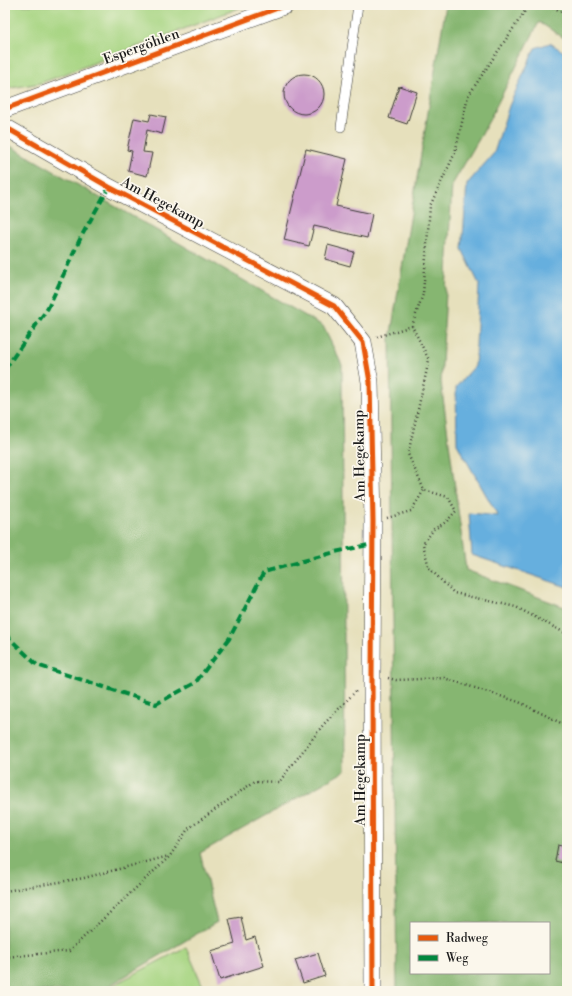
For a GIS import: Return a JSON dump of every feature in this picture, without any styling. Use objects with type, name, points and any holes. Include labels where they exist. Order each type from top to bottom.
[{"type":"street","name":"Espergöhlen","points":[[5,109],[286,5]]},
{"type":"street","name":"Am Hegekamp","points":[[5,127],[109,187],[334,306],[363,342],[370,382],[373,521],[373,991]]},
{"type":"lane","points":[[341,128],[358,5]]},
{"type":"path","points":[[529,5],[468,96],[455,153],[430,206],[423,294],[412,326],[429,360],[408,454],[424,490],[448,498],[456,511],[446,522],[434,529],[423,544],[429,568],[454,593],[516,607],[567,634]]},
{"type":"path","points":[[550,5],[567,15]]},
{"type":"path","points":[[363,342],[412,326]]},
{"type":"path","points":[[373,521],[411,512],[424,490]]},
{"type":"path","points":[[5,957],[69,951],[170,856],[188,829],[255,781],[279,782],[323,724],[372,674],[396,680],[444,678],[519,702],[567,726]]},
{"type":"path","points":[[5,891],[84,878],[170,856]]},
{"type":"green space","points":[[5,5],[247,5],[41,83],[5,89]]},
{"type":"green space","points":[[446,5],[567,5],[567,40],[539,22],[482,134],[452,185],[441,382],[466,570],[567,608],[567,991],[397,991],[390,339]]},
{"type":"green space","points":[[5,143],[323,326],[342,365],[345,771],[200,853],[217,922],[100,991],[5,991]]},
{"type":"green space","points":[[186,947],[205,991],[102,991]]},
{"type":"water","points":[[550,43],[567,54],[567,587],[472,555],[469,513],[498,516],[457,444],[456,387],[475,366],[479,284],[462,249],[467,184],[494,153],[509,106],[535,48]]},
{"type":"building","points":[[300,74],[308,74],[315,77],[321,83],[324,94],[321,105],[315,111],[308,114],[300,114],[293,111],[287,105],[284,98],[284,90],[287,83],[293,77]]},
{"type":"building","points":[[399,86],[417,92],[407,124],[389,118]]},
{"type":"building","points":[[151,114],[166,117],[162,134],[147,130],[143,152],[152,153],[147,176],[128,171],[132,151],[127,150],[134,118],[149,121]]},
{"type":"building","points":[[306,149],[347,159],[336,206],[372,214],[367,238],[314,226],[309,246],[284,240]]},
{"type":"building","points":[[328,245],[354,252],[350,266],[325,259]]},
{"type":"building","points":[[558,845],[567,847],[567,864],[555,861]]},
{"type":"building","points":[[241,917],[246,940],[255,937],[264,966],[220,980],[211,951],[235,944],[229,919]]},
{"type":"building","points":[[318,953],[325,976],[303,983],[295,960]]},
{"type":"marked path","points":[[5,369],[48,308],[81,237],[109,187]]},
{"type":"marked path","points":[[5,634],[37,665],[156,704],[195,683],[229,639],[264,572],[335,552],[373,544]]},
{"type":"cycle path","points":[[5,109],[286,5]]},
{"type":"cycle path","points":[[5,127],[109,187],[334,306],[363,342],[370,382],[373,521],[373,991]]}]
